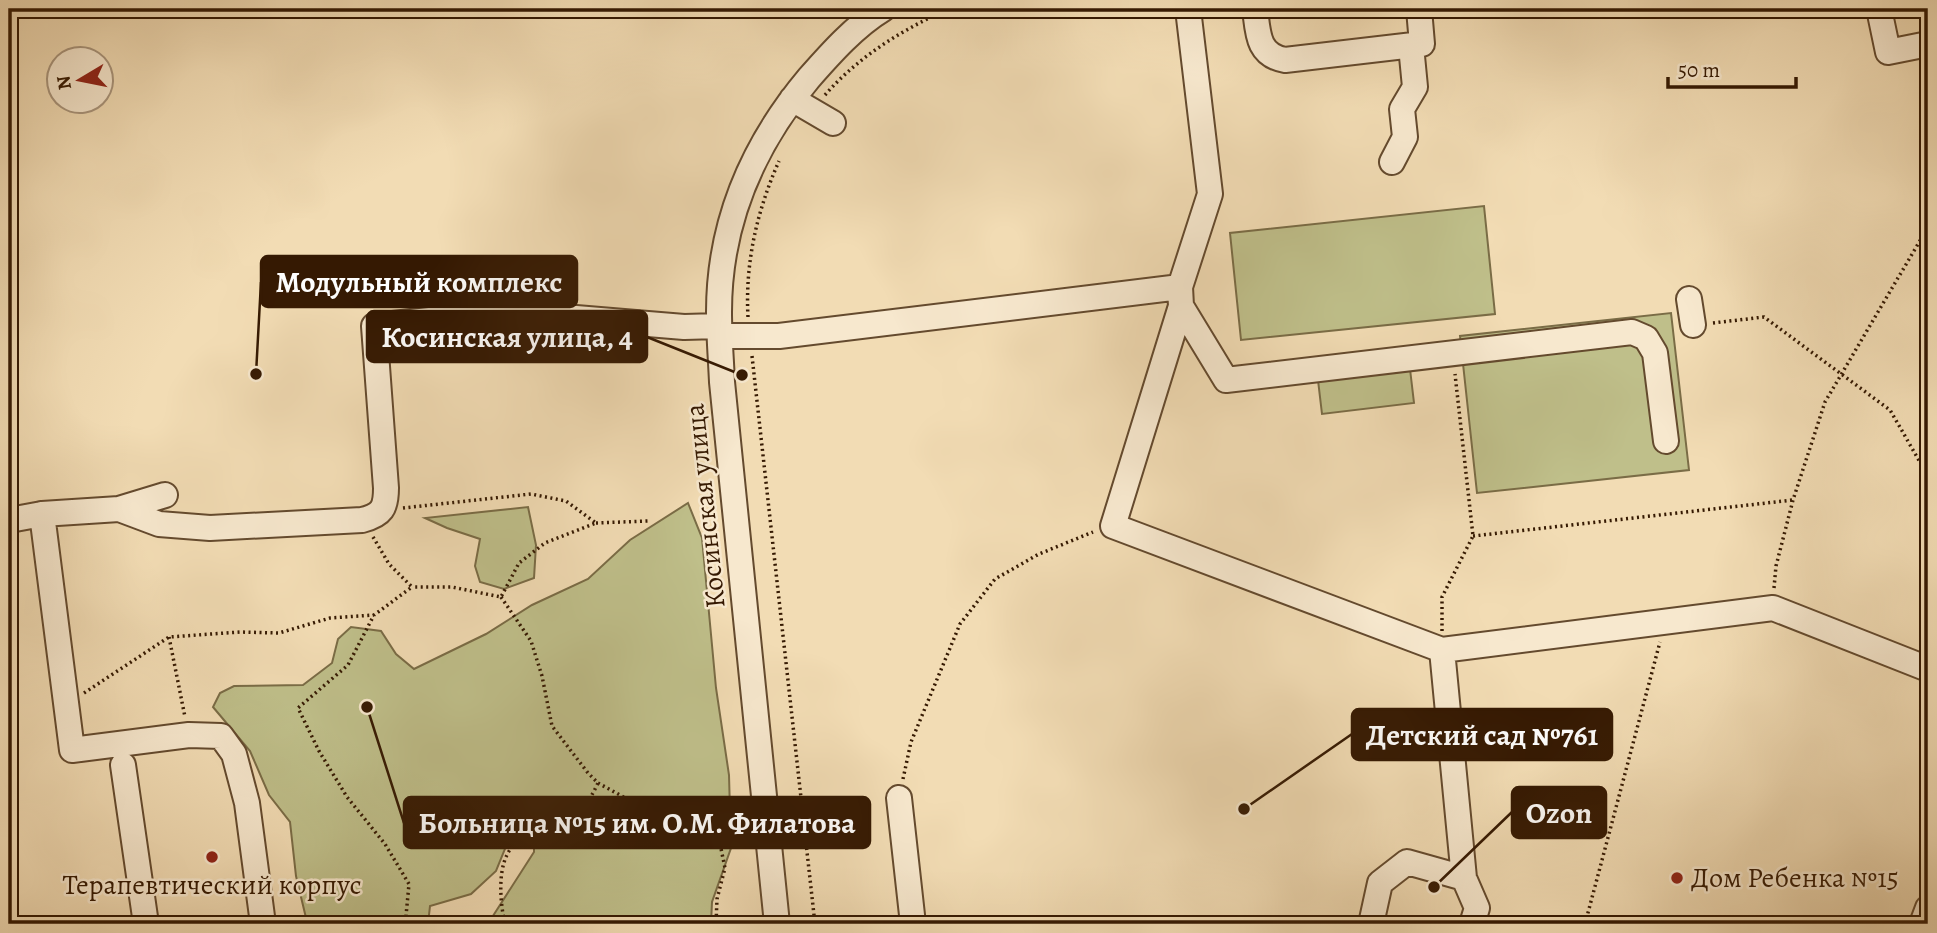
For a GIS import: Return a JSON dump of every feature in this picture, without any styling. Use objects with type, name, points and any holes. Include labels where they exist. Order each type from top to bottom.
[{"type":"street","name":"Косинская улица","points":[[777,924],[728,450],[719,331],[722,268],[735,208],[756,154],[770,129],[813,111],[824,61],[853,16],[883,9]]},
{"type":"street","points":[[1188,9],[1210,194],[1113,526],[1442,650],[1773,608],[1928,669]]},
{"type":"street","points":[[1255,9],[1258,34],[1265,51],[1273,58],[1285,60],[1422,44],[1419,9]]},
{"type":"street","points":[[1879,9],[1888,52],[1928,44]]},
{"type":"street","points":[[1392,162],[1405,137],[1402,109],[1415,87],[1411,46]]},
{"type":"street","points":[[120,509],[159,524],[210,528],[370,518],[386,505],[374,326],[504,312],[684,327],[749,336],[779,336],[1181,296]]},
{"type":"street","points":[[1181,296],[1226,380],[1632,332],[1646,338],[1655,353],[1665,442]]},
{"type":"street","points":[[1689,299],[1693,325]]},
{"type":"street","points":[[9,514],[15,519],[42,514],[120,509],[165,495]]},
{"type":"street","points":[[42,514],[72,750],[189,735],[221,736],[234,754],[247,803],[263,924]]},
{"type":"street","points":[[1442,650],[1464,878],[1477,908],[1472,924]]},
{"type":"street","points":[[123,765],[146,924]]},
{"type":"street","points":[[899,798],[913,924]]},
{"type":"street","points":[[1371,924],[1380,883],[1407,862],[1464,878]]},
{"type":"street","points":[[1922,924],[1928,908]]},
{"type":"path","points":[[813,111],[843,75],[860,61],[907,29],[948,9]]},
{"type":"path","points":[[779,161],[761,209],[749,265],[747,301],[815,924]]},
{"type":"path","points":[[1774,581],[1793,500],[1825,402],[1928,227]]},
{"type":"path","points":[[1764,317],[1890,410],[1928,477]]},
{"type":"path","points":[[1442,650],[1442,597],[1473,536],[1452,353]]},
{"type":"path","points":[[412,587],[389,564],[370,518],[403,508],[531,494],[566,501],[596,523]]},
{"type":"path","points":[[1473,536],[1793,500]]},
{"type":"path","points":[[501,597],[519,563],[545,543],[596,523],[648,521]]},
{"type":"path","points":[[899,798],[911,742],[960,624],[995,579],[1039,554],[1113,526]]},
{"type":"path","points":[[401,924],[406,916],[409,884],[385,844],[347,797],[319,751],[298,708],[348,666],[374,615],[412,587],[452,587],[501,597],[531,641],[542,676],[552,726],[598,783],[629,800],[708,822],[718,834],[725,868],[717,899],[716,924]]},
{"type":"path","points":[[67,702],[96,687],[169,637],[240,632],[279,633],[330,618],[374,615]]},
{"type":"path","points":[[1586,924],[1665,623]]},
{"type":"path","points":[[169,637],[189,735]]},
{"type":"path","points":[[505,924],[500,894],[501,870],[513,846],[538,833],[564,825],[587,805],[598,783]]},
{"type":"path","points":[[406,916],[417,924]]},
{"type":"green space","points":[[1484,206],[1495,314],[1241,340],[1230,233]]},
{"type":"green space","points":[[1671,313],[1689,470],[1477,493],[1460,336]]},
{"type":"green space","points":[[1410,369],[1414,403],[1322,414],[1318,380]]},
{"type":"green space","points":[[688,503],[702,538],[716,688],[729,775],[731,848],[712,902],[711,924],[491,924],[491,919],[534,852],[534,837],[520,816],[503,823],[507,844],[496,871],[471,894],[430,906],[428,924],[307,922],[296,876],[290,822],[269,795],[250,751],[213,707],[220,693],[234,686],[303,685],[332,663],[338,639],[351,627],[381,631],[396,654],[414,669],[486,634],[532,605],[588,579],[630,540]]},
{"type":"green space","points":[[528,507],[536,545],[534,578],[504,589],[480,582],[475,566],[480,539],[425,518]]},
{"type":"place","name":"Модульный комплекс","points":[[256,374]]},
{"type":"place","name":"Косинская улица, 4","points":[[742,375]]},
{"type":"place","name":"Больница №15 им. О.М. Филатова","points":[[367,707]]},
{"type":"place","name":"Детский сад №761","points":[[1244,809]]},
{"type":"place","name":"Терапевтический корпус","points":[[212,857]]},
{"type":"place","name":"Дом Ребенка №15","points":[[1677,878]]},
{"type":"place","name":"Ozon","points":[[1434,887]]}]
